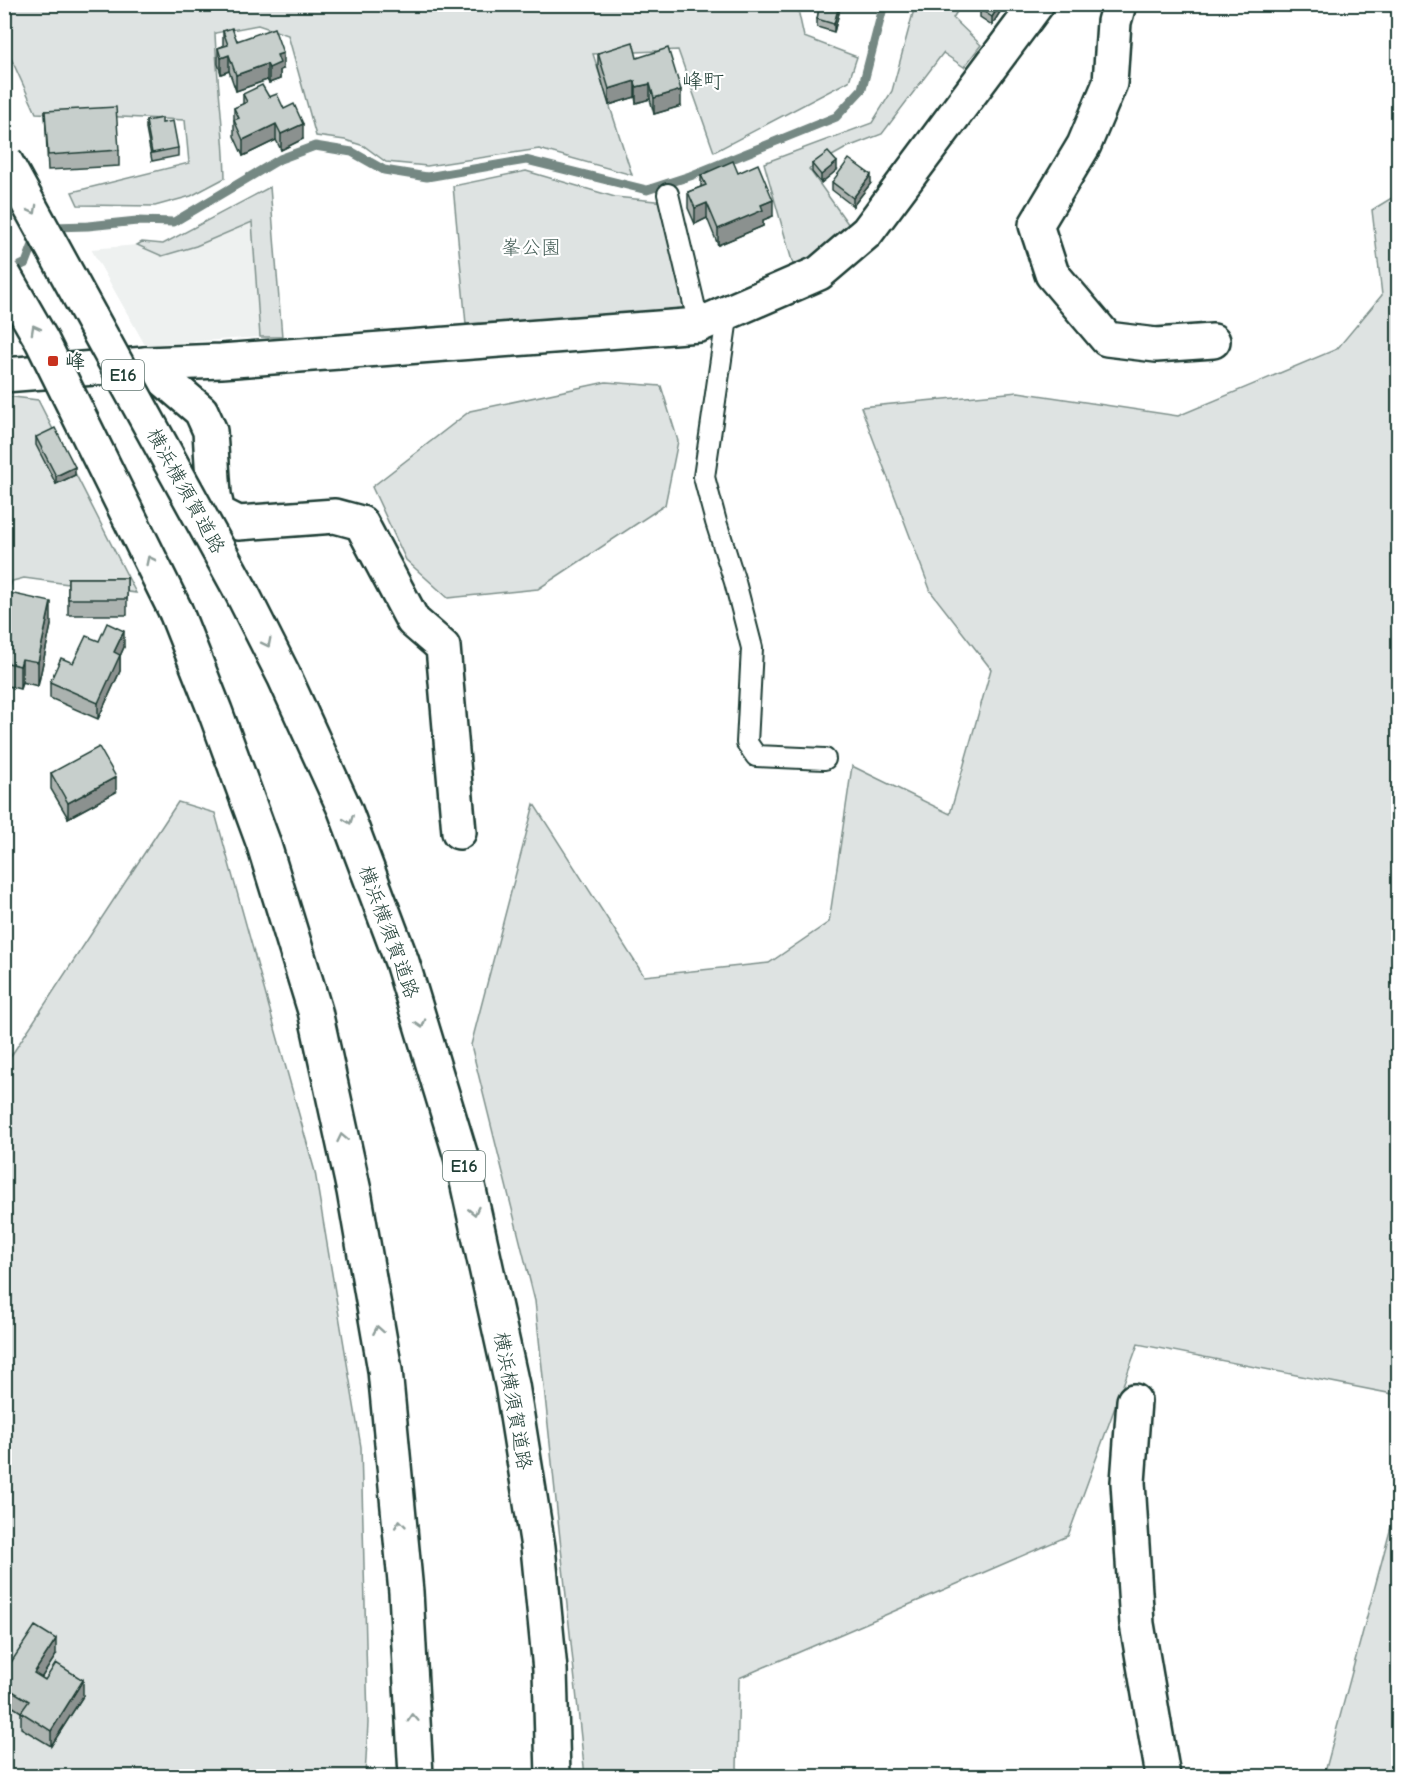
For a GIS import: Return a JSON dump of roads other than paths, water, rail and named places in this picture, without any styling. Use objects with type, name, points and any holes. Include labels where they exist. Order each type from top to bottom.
[{"type":"main road","points":[[4,375],[699,325],[819,273],[867,232],[1037,4]]},
{"type":"main road","points":[[1119,4],[1114,22],[1110,83],[1084,145],[1036,225],[1052,274],[1107,339],[1156,345],[1213,341]]},
{"type":"main road","name":"横浜横須賀道路","points":[[4,159],[241,591],[284,676],[349,821],[402,962],[463,1163],[512,1385],[538,1547],[550,1670],[553,1776]]},
{"type":"main road","points":[[4,275],[42,341],[176,612],[215,711],[262,843],[315,1011],[354,1191],[385,1370],[406,1592],[416,1776]]},
{"type":"main road","points":[[146,364],[201,411],[210,431],[214,495],[218,513],[238,523],[335,516],[361,523],[412,621],[443,647],[459,832]]},
{"type":"main road","points":[[1134,1401],[1128,1482],[1137,1624],[1163,1776]]},
{"type":"lane","points":[[668,194],[699,325]]},
{"type":"lane","points":[[728,311],[704,477],[752,648],[747,743],[756,756],[825,759]]},
{"type":"waterway","points":[[9,271],[26,263],[34,242],[53,227],[137,221],[174,222],[280,159],[315,146],[352,152],[384,170],[427,177],[526,160],[647,190],[690,176],[836,117],[862,89],[884,4]]},
{"type":"place","name":"峰","points":[[53,361]]},
{"type":"district","name":"峰町","points":[[703,81]]},
{"type":"park label","name":"峯公園","points":[[531,247]]}]
